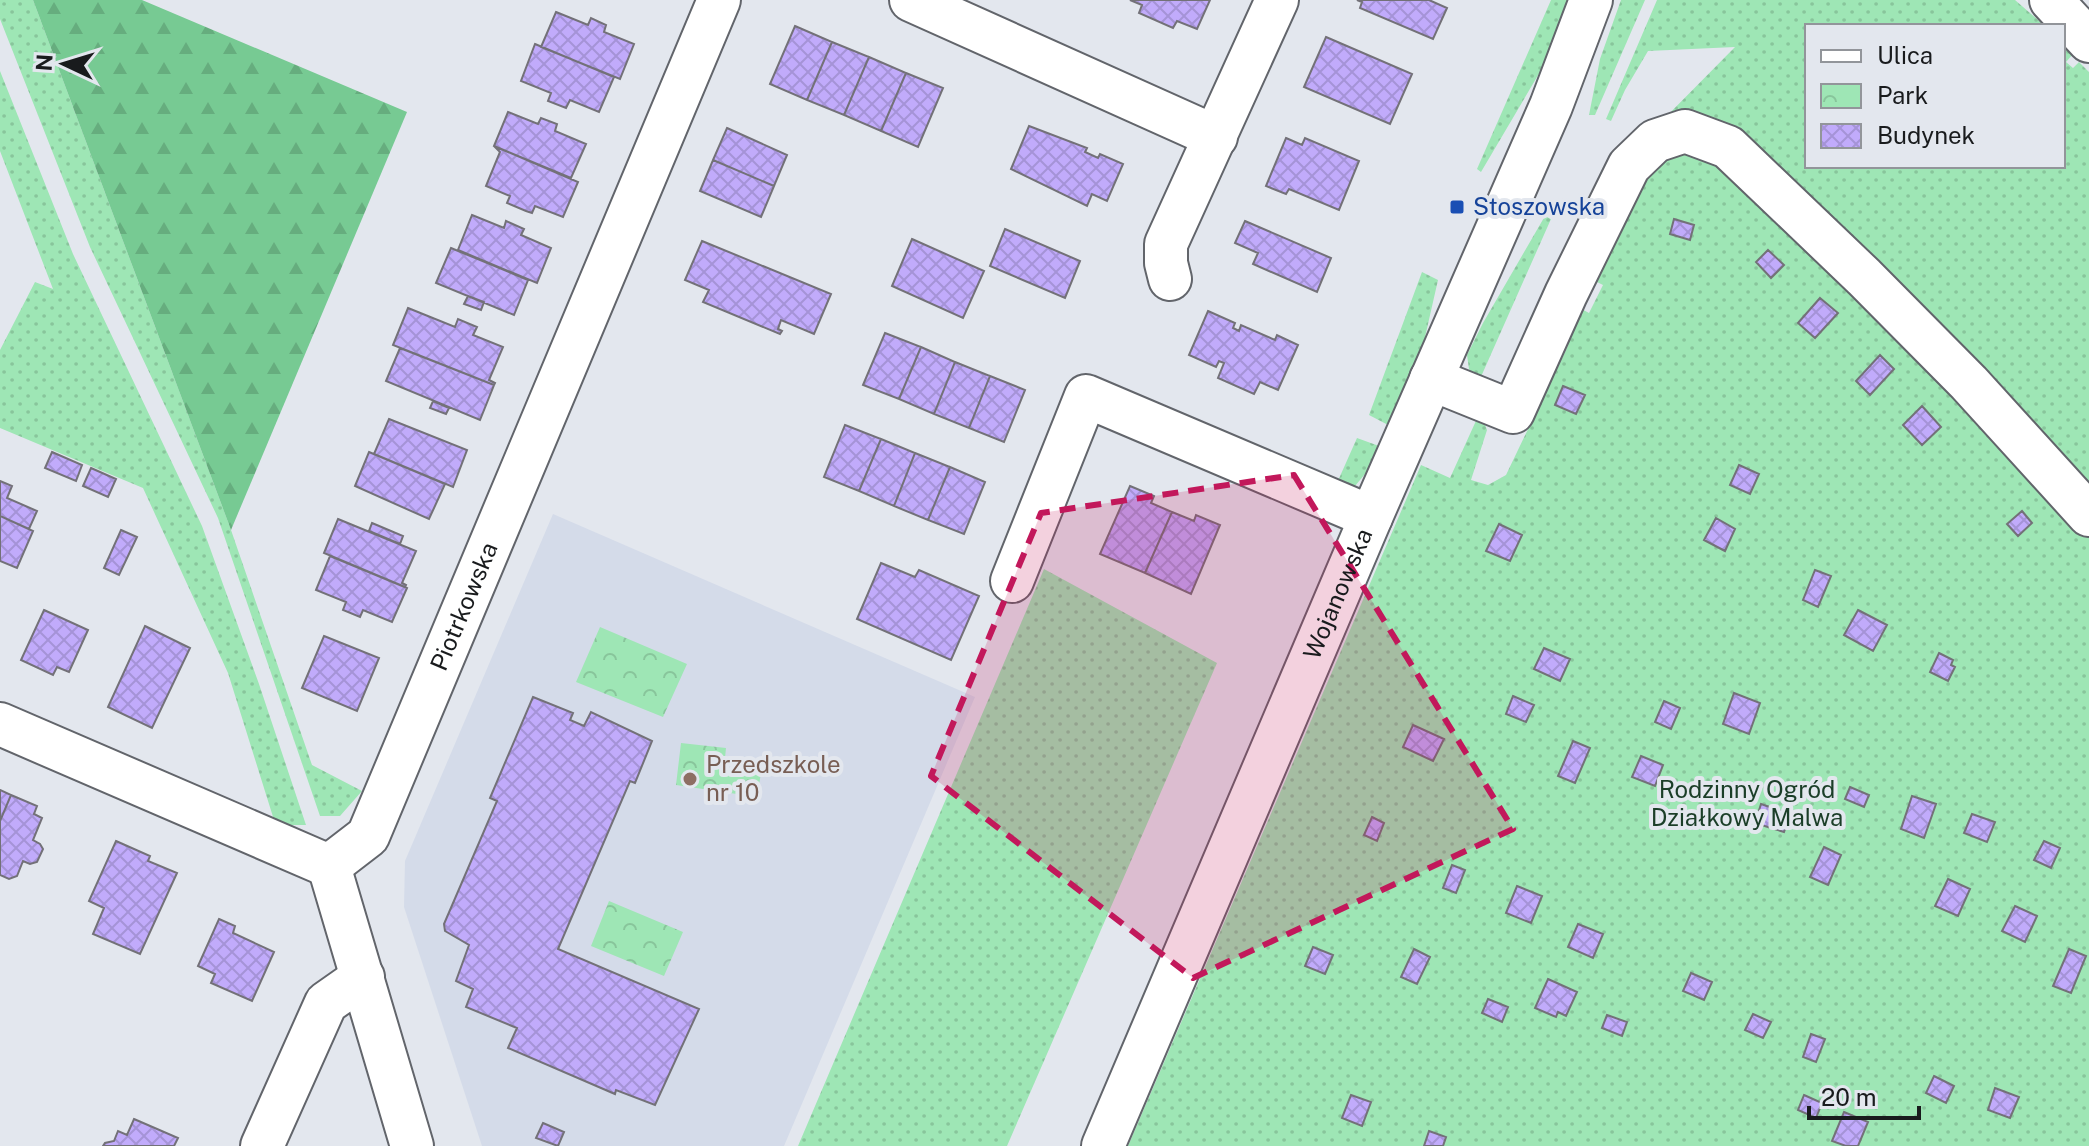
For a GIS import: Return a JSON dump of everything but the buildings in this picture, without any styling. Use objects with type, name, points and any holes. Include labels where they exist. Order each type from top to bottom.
[{"type":"street","name":"Piotrkowska","points":[[329,866],[368,836],[719,0]]},
{"type":"street","points":[[911,0],[1216,137]]},
{"type":"street","points":[[1168,261],[1216,137],[1277,0]]},
{"type":"street","name":"Wojanowska","points":[[1103,1146],[1577,42],[1591,0]]},
{"type":"street","name":"Wojanowska","points":[[1577,42],[1602,0]]},
{"type":"street","points":[[2051,0],[2089,41]]},
{"type":"street","points":[[1431,379],[1513,412],[1629,166],[1655,141],[1685,131],[1728,147],[1969,383],[2089,515]]},
{"type":"street","points":[[1012,581],[1086,396],[1371,517]]},
{"type":"street","points":[[0,724],[329,866],[412,1146]]},
{"type":"street","points":[[262,1146],[326,1003],[363,977]]},
{"type":"highlighted area","points":[[1294,475],[1513,829],[1193,978],[931,776],[1041,513]]},
{"type":"shaded area","name":"Przedszkole nr 10","points":[[553,514],[975,697],[784,1146],[482,1146],[404,907],[405,861]]},
{"type":"green space","points":[[0,0],[33,0],[231,530],[312,765],[362,791],[340,816],[320,816],[218,518],[90,247],[0,19]]},
{"type":"green space","points":[[33,0],[142,0],[407,112],[231,530]]},
{"type":"green space","points":[[1551,0],[1568,0],[1547,60],[1481,172],[1477,169]]},
{"type":"green space","points":[[1621,0],[1645,0],[1595,115],[1589,115],[1600,59]]},
{"type":"green space","name":"Rodzinny Ogród Działkowy Malwa","points":[[1657,0],[2015,0],[2043,24],[1805,24],[1805,168],[2065,168],[2065,46],[2073,54],[2066,62],[2073,68],[2079,62],[2089,72],[2089,1146],[1128,1146],[1421,465],[1450,478],[1480,412],[1487,430],[1471,480],[1488,485],[1506,475],[1567,348],[1578,307],[1589,313],[1603,285],[1585,276],[1655,128],[1735,47],[1648,51],[1611,121],[1606,119]]},
{"type":"green space","points":[[0,71],[73,254],[202,526],[306,825],[287,825],[274,820],[228,673],[143,488],[0,428],[0,350],[35,282],[53,289],[0,151]]},
{"type":"green space","points":[[1545,216],[1551,219],[1480,379],[1474,377],[1467,355]]},
{"type":"green space","points":[[1422,272],[1438,280],[1423,346],[1390,426],[1369,415]]},
{"type":"green space","points":[[1357,438],[1379,446],[1370,468],[1355,486],[1337,483]]},
{"type":"green space","points":[[1044,569],[1217,663],[1007,1146],[798,1146]]},
{"type":"green space","points":[[600,627],[687,664],[663,717],[576,682]]},
{"type":"green space","points":[[681,743],[726,748],[724,768],[761,773],[757,797],[676,785]]},
{"type":"green space","points":[[609,901],[683,932],[664,976],[591,946]]},
{"type":"place","name":"Stoszowska","points":[[1457,207]]},
{"type":"place","name":"Przedszkole nr 10","points":[[690,779]]}]
